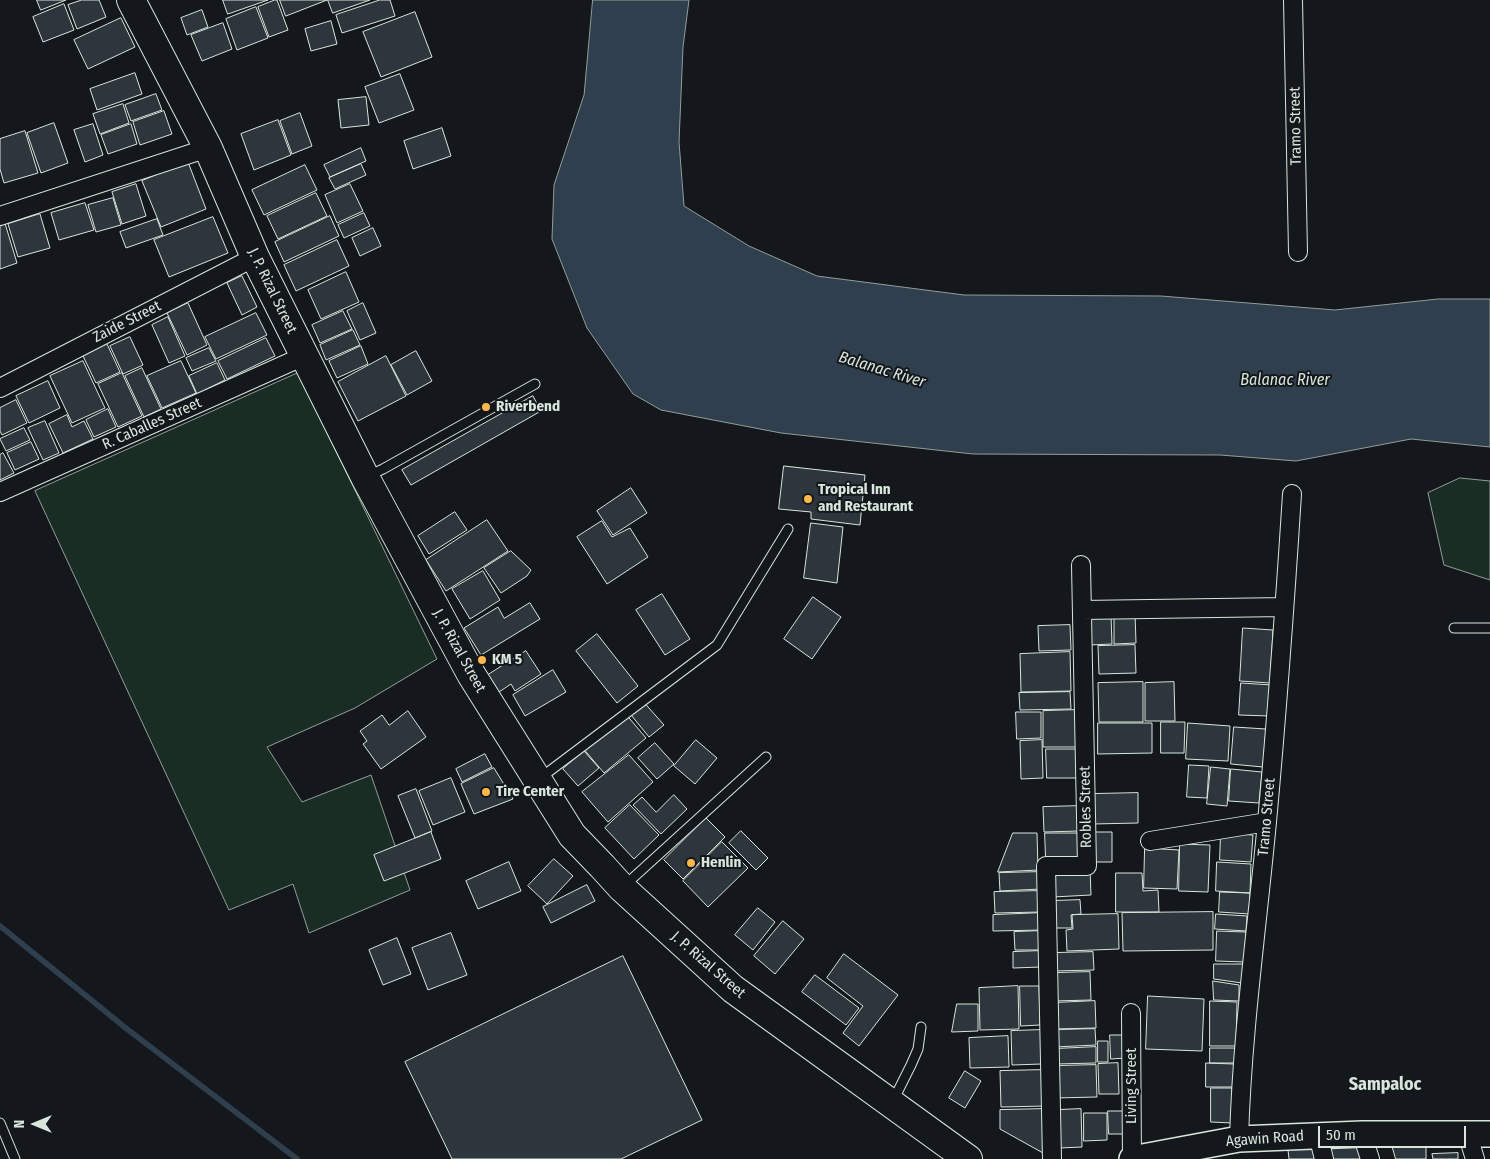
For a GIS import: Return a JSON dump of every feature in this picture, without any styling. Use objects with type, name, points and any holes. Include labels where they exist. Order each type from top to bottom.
[{"type":"main road","name":"J. P. Rizal Street","points":[[130,0],[208,148],[255,257],[365,477],[471,674],[572,835],[622,888],[733,989],[891,1103],[954,1153]]},
{"type":"street","name":"Tramo Street","points":[[1293,0],[1298,252]]},
{"type":"street","points":[[0,216],[208,148]]},
{"type":"street","name":"Zaide Street","points":[[0,388],[255,257]]},
{"type":"street","name":"R. Caballes Street","points":[[0,492],[304,356]]},
{"type":"street","name":"Tramo Street","points":[[1239,1139],[1241,1081],[1267,822],[1292,494]]},
{"type":"street","name":"Robles Street","points":[[1052,1159],[1046,866],[1087,866],[1082,564]]},
{"type":"street","points":[[1082,610],[1284,607]]},
{"type":"street","points":[[1150,841],[1267,822]]},
{"type":"street","name":"Living Street","points":[[1131,1013],[1132,1159]]},
{"type":"street","points":[[1475,1159],[1478,1133]]},
{"type":"street","name":"Agawin Road","points":[[1132,1159],[1239,1139],[1318,1135],[1478,1133]]},
{"type":"street","points":[[1362,1134],[1370,1159]]},
{"type":"street","points":[[1318,1135],[1324,1159]]},
{"type":"lane","points":[[365,477],[383,469],[535,384]]},
{"type":"lane","points":[[537,781],[717,645],[788,529]]},
{"type":"lane","points":[[1454,628],[1490,628]]},
{"type":"lane","points":[[622,888],[766,757]]},
{"type":"lane","points":[[891,1103],[918,1050],[922,1027]]},
{"type":"lane","points":[[0,1123],[15,1159]]},
{"type":"green space","points":[[298,373],[437,659],[355,708],[267,747],[302,802],[371,775],[410,890],[309,933],[293,884],[229,910],[35,491]]},
{"type":"green space","points":[[1460,478],[1490,481],[1490,580],[1444,565],[1428,493]]},
{"type":"water","name":"Balanac River","points":[[593,0],[689,0],[683,47],[679,142],[684,206],[749,246],[817,276],[964,295],[1161,296],[1335,310],[1438,299],[1490,299],[1490,447],[1411,439],[1296,461],[1220,455],[973,454],[781,433],[661,410],[633,394],[587,328],[552,239],[554,185],[584,95]]},
{"type":"building","points":[[37,0],[66,0],[41,10]]},
{"type":"building","points":[[82,0],[99,0],[106,17],[77,29],[68,5]]},
{"type":"building","points":[[223,0],[268,0],[228,14]]},
{"type":"building","points":[[277,0],[288,30],[269,37],[258,7]]},
{"type":"building","points":[[280,0],[327,0],[286,16]]},
{"type":"building","points":[[328,0],[370,0],[333,13]]},
{"type":"building","points":[[380,0],[390,0],[395,16],[342,33],[336,15]]},
{"type":"building","points":[[64,4],[74,30],[43,42],[33,17]]},
{"type":"building","points":[[256,7],[268,38],[237,50],[226,19]]},
{"type":"building","points":[[202,10],[208,27],[187,35],[181,18]]},
{"type":"building","points":[[415,12],[432,57],[381,77],[363,32]]},
{"type":"building","points":[[121,18],[135,47],[88,69],[74,40]]},
{"type":"building","points":[[331,21],[337,44],[311,51],[305,29]]},
{"type":"building","points":[[223,23],[232,49],[202,61],[191,35]]},
{"type":"building","points":[[135,73],[142,94],[97,110],[90,89]]},
{"type":"building","points":[[400,74],[414,110],[379,123],[365,87]]},
{"type":"building","points":[[156,94],[162,110],[131,121],[125,105]]},
{"type":"building","points":[[366,97],[369,125],[341,128],[338,100]]},
{"type":"building","points":[[123,104],[129,123],[100,134],[93,114]]},
{"type":"building","points":[[164,111],[172,134],[140,145],[133,122]]},
{"type":"building","points":[[300,113],[312,146],[292,154],[280,121]]},
{"type":"building","points":[[278,120],[291,155],[254,170],[241,134]]},
{"type":"building","points":[[54,123],[68,163],[41,173],[27,133]]},
{"type":"building","points":[[93,124],[103,155],[85,162],[74,130]]},
{"type":"building","points":[[131,124],[137,144],[108,154],[101,135]]},
{"type":"building","points":[[442,128],[451,156],[413,169],[404,141]]},
{"type":"building","points":[[25,131],[38,173],[4,183],[0,169],[0,139]]},
{"type":"building","points":[[361,148],[366,161],[330,177],[324,165]]},
{"type":"building","points":[[188,162],[206,209],[161,227],[142,181]]},
{"type":"building","points":[[361,164],[366,175],[335,189],[329,178]]},
{"type":"building","points":[[305,165],[317,190],[264,215],[252,190]]},
{"type":"building","points":[[136,184],[146,216],[122,224],[112,192]]},
{"type":"building","points":[[350,184],[363,211],[337,223],[325,195]]},
{"type":"building","points":[[316,193],[327,216],[278,239],[267,216]]},
{"type":"building","points":[[113,198],[121,225],[96,232],[88,205]]},
{"type":"building","points":[[85,203],[94,230],[59,240],[51,213]]},
{"type":"building","points":[[364,213],[370,226],[344,238],[338,225]]},
{"type":"building","points":[[40,214],[50,248],[18,257],[8,224]]},
{"type":"building","points":[[330,216],[339,236],[284,262],[275,242]]},
{"type":"building","points":[[213,217],[228,253],[169,277],[154,240]]},
{"type":"building","points":[[157,219],[163,235],[126,248],[120,232]]},
{"type":"building","points":[[4,220],[17,263],[0,269],[0,222]]},
{"type":"building","points":[[373,228],[381,246],[360,256],[352,238]]},
{"type":"building","points":[[337,240],[349,266],[296,291],[284,265]]},
{"type":"building","points":[[346,272],[359,302],[321,319],[308,290]]},
{"type":"building","points":[[242,276],[257,307],[242,315],[227,283]]},
{"type":"building","points":[[188,303],[207,345],[187,355],[167,313]]},
{"type":"building","points":[[363,303],[376,333],[360,340],[347,311]]},
{"type":"building","points":[[343,311],[352,329],[320,343],[312,325]]},
{"type":"building","points":[[256,313],[267,335],[216,359],[205,337]]},
{"type":"building","points":[[168,317],[185,356],[169,363],[152,325]]},
{"type":"building","points":[[353,330],[360,345],[326,360],[320,345]]},
{"type":"building","points":[[130,337],[143,365],[123,374],[110,346]]},
{"type":"building","points":[[266,338],[275,356],[227,379],[218,361]]},
{"type":"building","points":[[107,344],[120,372],[96,383],[83,356]]},
{"type":"building","points":[[361,346],[368,364],[337,378],[329,361]]},
{"type":"building","points":[[209,348],[216,361],[192,371],[186,358]]},
{"type":"building","points":[[416,351],[432,381],[407,395],[391,365]]},
{"type":"building","points":[[386,356],[406,396],[358,421],[338,382]]},
{"type":"building","points":[[83,361],[105,408],[72,423],[50,376]]},
{"type":"building","points":[[181,361],[196,393],[162,408],[147,376]]},
{"type":"building","points":[[217,363],[225,380],[197,394],[189,376]]},
{"type":"building","points":[[142,368],[161,409],[144,417],[125,376]]},
{"type":"building","points":[[122,373],[142,416],[118,427],[98,384]]},
{"type":"building","points":[[48,381],[60,408],[29,423],[16,396]]},
{"type":"building","points":[[533,396],[541,411],[411,485],[402,470]]},
{"type":"building","points":[[16,400],[27,423],[2,435],[0,431],[0,408]]},
{"type":"building","points":[[108,409],[116,427],[94,437],[86,420]]},
{"type":"building","points":[[67,415],[72,427],[84,421],[93,439],[63,453],[49,424]]},
{"type":"building","points":[[45,421],[59,453],[43,460],[28,428]]},
{"type":"building","points":[[24,428],[30,440],[6,451],[0,439]]},
{"type":"building","points":[[31,442],[39,459],[15,470],[7,453]]},
{"type":"building","points":[[3,453],[14,473],[0,480],[0,455]]},
{"type":"building","points":[[784,466],[865,475],[860,525],[811,519],[811,512],[779,509]]},
{"type":"building","points":[[631,488],[647,513],[613,535],[597,511]]},
{"type":"building","points":[[455,512],[467,530],[429,554],[418,536]]},
{"type":"building","points":[[487,520],[508,551],[446,591],[426,560]]},
{"type":"building","points":[[602,521],[612,537],[630,528],[648,557],[607,584],[577,537]]},
{"type":"building","points":[[811,523],[843,527],[837,583],[804,578]]},
{"type":"building","points":[[511,551],[531,570],[527,576],[501,593],[484,568]]},
{"type":"building","points":[[483,571],[500,600],[470,619],[452,589]]},
{"type":"building","points":[[662,594],[690,639],[665,655],[636,610]]},
{"type":"building","points":[[813,597],[841,617],[812,659],[784,639]]},
{"type":"building","points":[[530,603],[540,619],[481,655],[464,628],[498,607],[504,618]]},
{"type":"building","points":[[1135,613],[1136,643],[1114,644],[1114,614]]},
{"type":"building","points":[[1088,615],[1111,615],[1112,644],[1089,645]]},
{"type":"building","points":[[1070,625],[1071,650],[1039,651],[1038,626]]},
{"type":"building","points":[[1243,628],[1273,630],[1270,683],[1240,681]]},
{"type":"building","points":[[597,634],[638,686],[617,703],[576,651]]},
{"type":"building","points":[[1135,645],[1136,673],[1099,674],[1098,646]]},
{"type":"building","points":[[526,651],[541,674],[515,691],[511,684],[499,692],[488,675]]},
{"type":"building","points":[[1070,652],[1071,691],[1021,692],[1020,654]]},
{"type":"building","points":[[553,670],[566,692],[525,716],[513,695]]},
{"type":"building","points":[[1143,682],[1143,722],[1099,722],[1098,683]]},
{"type":"building","points":[[1174,682],[1175,721],[1145,721],[1145,683]]},
{"type":"building","points":[[1241,683],[1272,685],[1270,716],[1239,715]]},
{"type":"building","points":[[1070,692],[1071,709],[1020,710],[1019,693]]},
{"type":"building","points":[[641,699],[664,725],[649,737],[627,710]]},
{"type":"building","points":[[1078,710],[1079,747],[1043,747],[1043,711]]},
{"type":"building","points":[[408,711],[426,737],[381,769],[363,744],[367,741],[360,731],[382,715],[389,725]]},
{"type":"building","points":[[624,712],[646,738],[604,773],[582,747]]},
{"type":"building","points":[[1016,712],[1041,712],[1041,738],[1017,739]]},
{"type":"building","points":[[1161,722],[1185,722],[1184,753],[1161,753]]},
{"type":"building","points":[[1098,723],[1152,723],[1152,753],[1098,754]]},
{"type":"building","points":[[1188,723],[1230,726],[1228,761],[1186,759]]},
{"type":"building","points":[[1234,727],[1266,729],[1263,767],[1231,764]]},
{"type":"building","points":[[696,740],[717,758],[695,784],[674,766]]},
{"type":"building","points":[[1042,740],[1043,778],[1021,779],[1020,741]]},
{"type":"building","points":[[655,743],[674,764],[657,779],[638,758]]},
{"type":"building","points":[[1046,749],[1078,749],[1079,778],[1047,778]]},
{"type":"building","points":[[584,751],[599,768],[578,786],[563,769]]},
{"type":"building","points":[[485,754],[492,767],[462,782],[456,769]]},
{"type":"building","points":[[629,755],[653,782],[608,822],[582,792]]},
{"type":"building","points":[[1189,765],[1209,766],[1207,798],[1187,797]]},
{"type":"building","points":[[1211,767],[1230,769],[1227,806],[1207,804]]},
{"type":"building","name":"Tire Center","points":[[494,768],[513,799],[474,814],[461,784]]},
{"type":"building","points":[[1231,769],[1262,772],[1259,803],[1229,801]]},
{"type":"building","points":[[451,778],[465,812],[433,825],[419,791]]},
{"type":"building","points":[[416,789],[432,831],[415,838],[398,796]]},
{"type":"building","points":[[1138,793],[1138,823],[1093,824],[1092,794]]},
{"type":"building","points":[[674,795],[687,809],[661,834],[633,805],[642,797],[656,812]]},
{"type":"building","points":[[630,805],[659,835],[634,859],[605,828]]},
{"type":"building","points":[[1080,806],[1080,831],[1044,832],[1043,807]]},
{"type":"building","points":[[706,818],[725,837],[683,879],[664,860]]},
{"type":"building","points":[[741,831],[768,858],[756,870],[729,843]]},
{"type":"building","points":[[431,832],[441,859],[384,881],[374,855]]},
{"type":"building","points":[[1091,832],[1112,832],[1112,862],[1092,862]]},
{"type":"building","points":[[1013,833],[1037,833],[1038,870],[998,872]]},
{"type":"building","points":[[1045,833],[1081,833],[1081,858],[1046,859]]},
{"type":"building","points":[[1221,833],[1253,835],[1251,862],[1220,860]]},
{"type":"building","points":[[722,842],[748,868],[708,907],[683,881]]},
{"type":"building","points":[[1180,844],[1210,845],[1208,892],[1179,891]]},
{"type":"building","points":[[1145,848],[1179,850],[1177,889],[1144,888]]},
{"type":"building","points":[[554,859],[573,876],[547,904],[528,886]]},
{"type":"building","points":[[509,862],[521,891],[478,909],[466,881]]},
{"type":"building","points":[[1217,862],[1251,864],[1250,893],[1216,891]]},
{"type":"building","points":[[1090,869],[1091,895],[1053,897],[1052,870]]},
{"type":"building","points":[[1040,872],[1041,889],[1000,891],[999,873]]},
{"type":"building","points":[[1116,873],[1142,873],[1143,891],[1158,890],[1159,912],[1116,912]]},
{"type":"building","points":[[587,885],[595,901],[551,923],[543,907]]},
{"type":"building","points":[[1041,891],[1041,912],[995,913],[994,892]]},
{"type":"building","points":[[1220,892],[1250,893],[1249,914],[1219,912]]},
{"type":"building","points":[[1080,900],[1081,914],[1071,915],[1072,928],[1053,928],[1052,901]]},
{"type":"building","points":[[758,908],[775,922],[753,950],[735,935]]},
{"type":"building","points":[[1213,912],[1213,950],[1123,951],[1122,913]]},
{"type":"building","points":[[1041,913],[1042,930],[993,931],[993,915]]},
{"type":"building","points":[[1118,914],[1119,949],[1067,951],[1066,930],[1073,929],[1072,915]]},
{"type":"building","points":[[1216,914],[1247,916],[1246,931],[1215,929]]},
{"type":"building","points":[[783,921],[804,939],[775,974],[754,956]]},
{"type":"building","points":[[1040,931],[1041,950],[1015,950],[1014,932]]},
{"type":"building","points":[[1217,931],[1246,932],[1244,962],[1216,961]]},
{"type":"building","points":[[451,933],[467,975],[428,990],[412,948]]},
{"type":"building","points":[[397,938],[411,974],[383,985],[369,950]]},
{"type":"building","points":[[1040,951],[1041,967],[1013,968],[1013,952]]},
{"type":"building","points":[[1093,952],[1094,970],[1054,971],[1054,953]]},
{"type":"building","points":[[844,954],[898,995],[859,1046],[843,1033],[863,1006],[827,978]]},
{"type":"building","points":[[623,956],[702,1120],[621,1159],[452,1159],[405,1062]]},
{"type":"building","points":[[1214,964],[1244,964],[1242,983],[1214,979]]},
{"type":"building","points":[[1090,972],[1091,1000],[1053,1001],[1053,973]]},
{"type":"building","points":[[815,975],[859,1008],[846,1025],[802,992]]},
{"type":"building","points":[[1213,981],[1239,985],[1239,1001],[1214,1000]]},
{"type":"building","points":[[1018,986],[1019,1029],[980,1030],[979,988]]},
{"type":"building","points":[[1020,986],[1039,986],[1040,1025],[1021,1026]]},
{"type":"building","points":[[1148,996],[1204,999],[1202,1051],[1146,1049]]},
{"type":"building","points":[[1095,1001],[1096,1028],[1054,1029],[1053,1003]]},
{"type":"building","points":[[1210,1001],[1237,1002],[1236,1046],[1210,1046]]},
{"type":"building","points":[[957,1004],[978,1004],[978,1031],[952,1032]]},
{"type":"building","points":[[1095,1029],[1096,1045],[1055,1047],[1054,1030]]},
{"type":"building","points":[[1041,1030],[1042,1064],[1012,1065],[1011,1031]]},
{"type":"building","points":[[1110,1035],[1125,1035],[1126,1058],[1111,1059]]},
{"type":"building","points":[[1008,1036],[1009,1067],[970,1068],[969,1038]]},
{"type":"building","points":[[1098,1041],[1108,1041],[1108,1062],[1098,1062]]},
{"type":"building","points":[[1096,1047],[1096,1063],[1055,1064],[1054,1049]]},
{"type":"building","points":[[1210,1048],[1236,1048],[1236,1063],[1210,1063]]},
{"type":"building","points":[[1118,1063],[1119,1094],[1099,1094],[1098,1064]]},
{"type":"building","points":[[1206,1063],[1234,1064],[1233,1087],[1206,1087]]},
{"type":"building","points":[[1096,1065],[1097,1097],[1055,1098],[1054,1066]]},
{"type":"building","points":[[1044,1070],[1045,1106],[1001,1107],[1000,1071]]},
{"type":"building","points":[[965,1071],[981,1081],[965,1108],[949,1098]]},
{"type":"building","points":[[1211,1088],[1232,1088],[1232,1123],[1211,1122]]},
{"type":"building","points":[[1044,1109],[1043,1153],[1000,1129],[1000,1110]]},
{"type":"building","points":[[1081,1109],[1082,1147],[1059,1148],[1058,1110]]},
{"type":"building","points":[[1108,1111],[1124,1111],[1125,1134],[1109,1134]]},
{"type":"building","points":[[1084,1113],[1107,1113],[1107,1140],[1084,1141]]},
{"type":"building","points":[[1361,1136],[1364,1159],[1332,1159],[1329,1140]]},
{"type":"building","points":[[1392,1145],[1426,1145],[1426,1159],[1396,1159]]},
{"type":"building","points":[[1318,1147],[1318,1159],[1289,1159],[1288,1150]]},
{"type":"building","points":[[1458,1153],[1458,1159],[1433,1159],[1432,1154]]},
{"type":"waterway","points":[[0,926],[127,1029],[297,1159]]},
{"type":"place","name":"Riverbend","points":[[486,407]]},
{"type":"place","name":"Tropical Inn and Restaurant","points":[[808,499]]},
{"type":"place","name":"KM 5","points":[[482,660]]},
{"type":"place","name":"Tire Center","points":[[486,792]]},
{"type":"place","name":"Henlin","points":[[691,863]]},
{"type":"district","name":"Sampaloc","points":[[1385,1085]]}]
